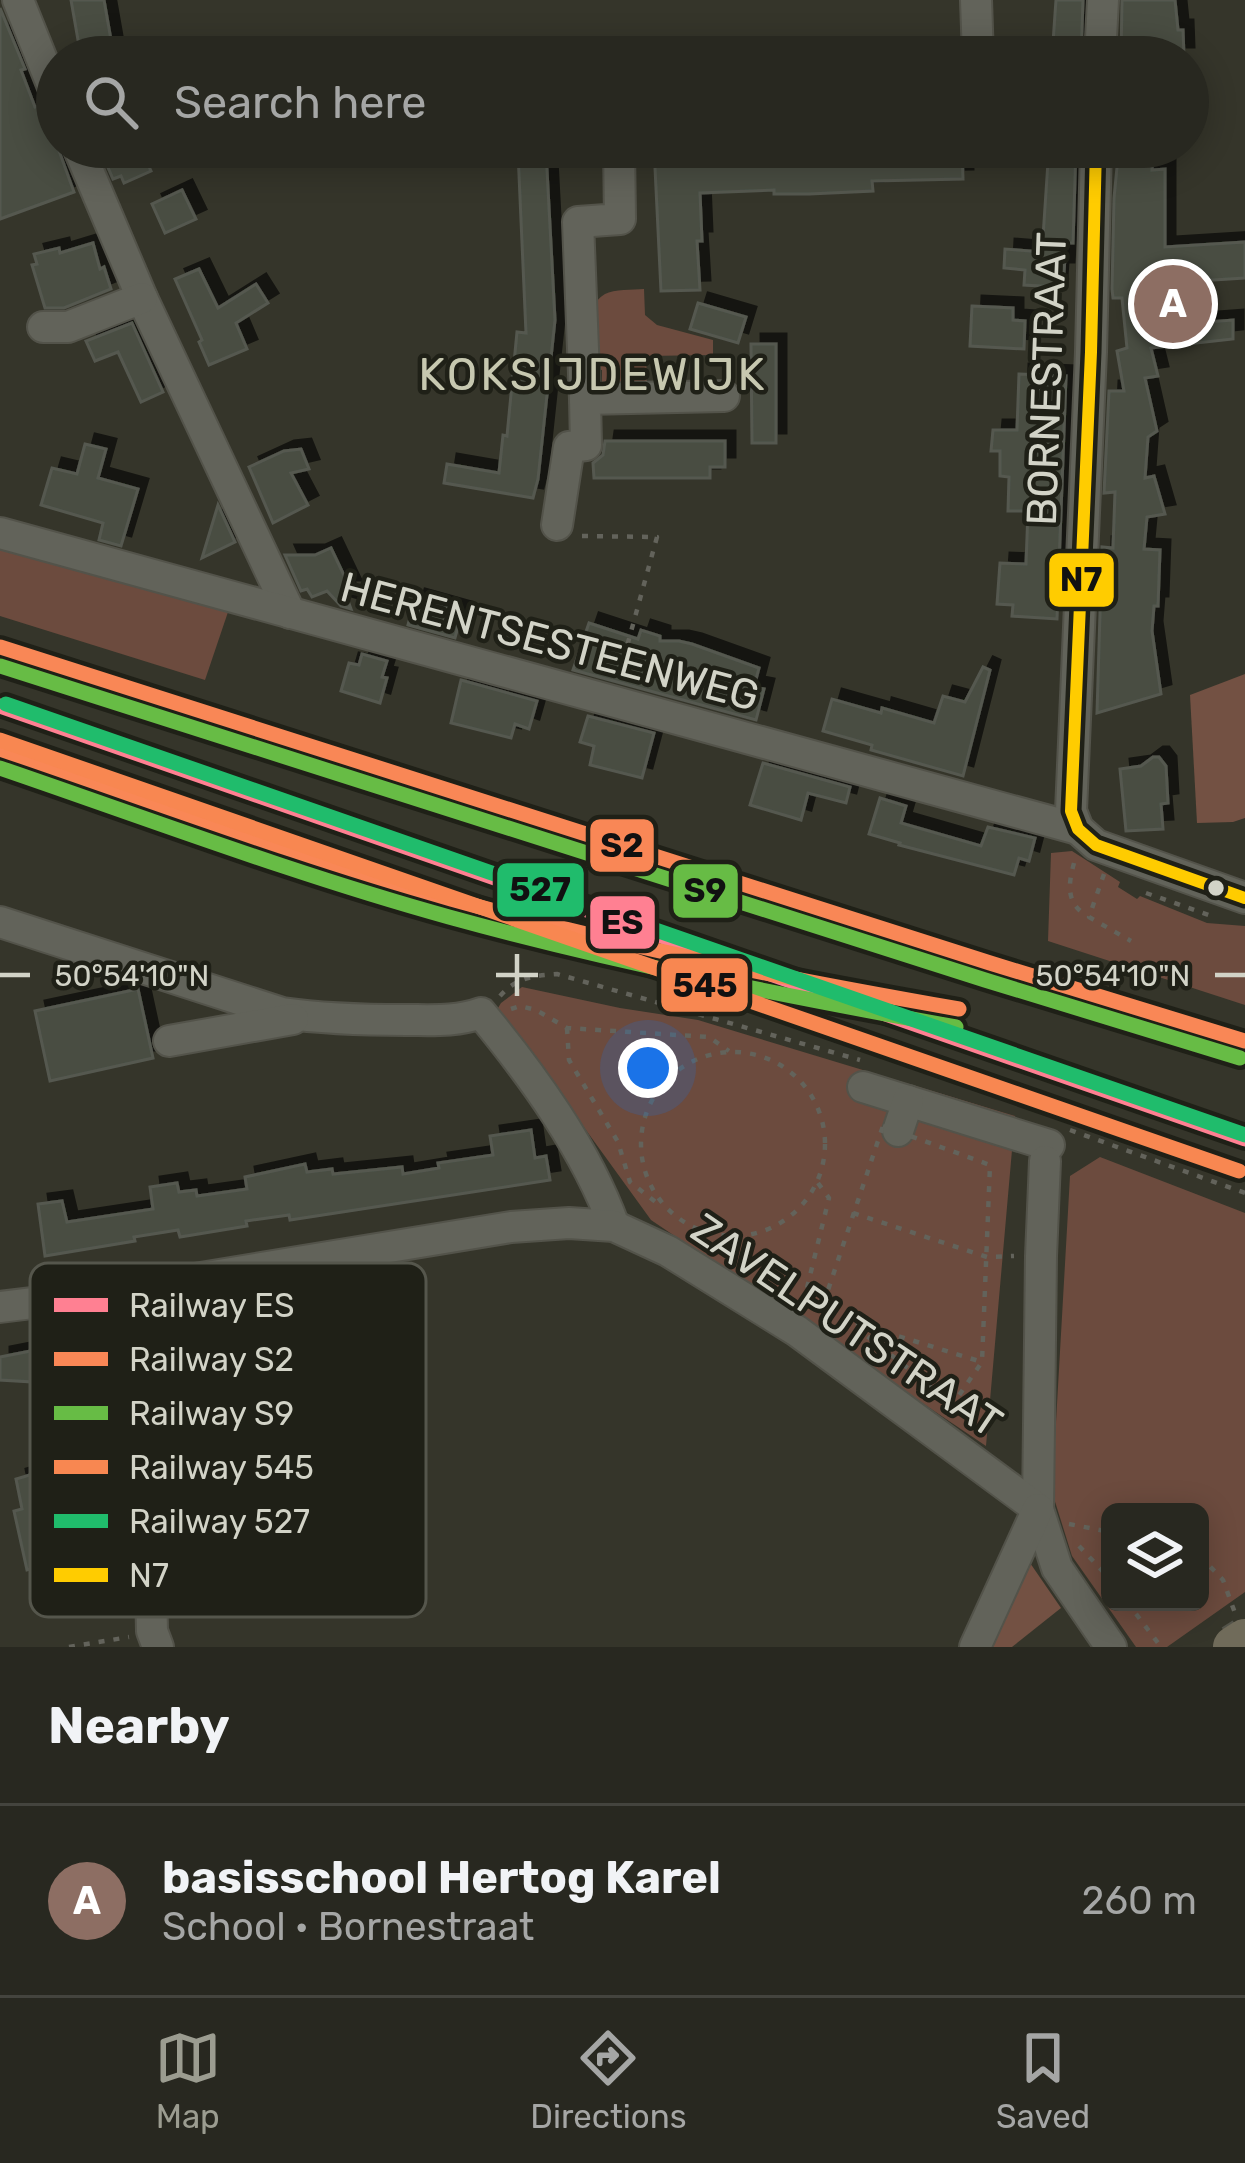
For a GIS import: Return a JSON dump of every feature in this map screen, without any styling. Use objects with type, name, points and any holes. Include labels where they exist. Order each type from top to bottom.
[{"type":"street","points":[[19,0],[36,43]]},
{"type":"street","points":[[976,0],[977,36]]},
{"type":"street","points":[[1101,36],[1103,0]]},
{"type":"street","points":[[87,168],[142,298],[290,614]]},
{"type":"street","points":[[557,525],[568,448],[586,445],[578,223],[620,219],[619,168]]},
{"type":"street","name":"BORNESTRAAT","points":[[1080,832],[1070,803],[1095,168]]},
{"type":"street","points":[[43,327],[68,327],[142,298]]},
{"type":"street","points":[[585,399],[724,396]]},
{"type":"street","name":"HERENTSESTEENWEG","points":[[0,533],[1080,832],[1111,851],[1245,898]]},
{"type":"street","points":[[0,922],[282,1013],[322,1019],[463,1020],[481,1013],[550,1106],[602,1191],[614,1226]]},
{"type":"street","points":[[169,1041],[307,1017]]},
{"type":"street","points":[[863,1087],[1047,1153],[1038,1509],[1057,1568],[1111,1647]]},
{"type":"street","points":[[898,1132],[908,1101]]},
{"type":"street","name":"ZAVELPUTSTRAAT","points":[[292,1263],[511,1227],[614,1226],[668,1251],[796,1331],[1038,1509]]},
{"type":"street","name":"ZAVELPUTSTRAAT","points":[[0,1307],[30,1303]]},
{"type":"street","points":[[975,1647],[1038,1509]]},
{"type":"path","points":[[557,525],[570,536],[657,537],[611,702]]},
{"type":"path","points":[[1080,832],[1070,889],[1074,907],[1131,941]]},
{"type":"path","points":[[1089,917],[1111,851]]},
{"type":"path","points":[[508,1010],[520,1006],[536,1010],[567,1028],[709,1037],[729,1052]]},
{"type":"path","points":[[567,1028],[569,1060],[618,1142],[630,1182],[676,1218],[712,1235],[737,1238],[775,1228],[800,1210],[818,1183],[826,1155],[824,1120],[807,1087],[782,1065],[753,1053],[698,1058],[672,1074],[651,1100],[642,1124],[640,1150],[658,1199],[676,1218]]},
{"type":"path","points":[[818,1183],[830,1198],[805,1295],[852,1321],[953,1405],[982,1361],[990,1165],[883,1126],[824,1302]]},
{"type":"path","points":[[853,1213],[987,1257],[1041,1256]]},
{"type":"path","points":[[852,1321],[982,1361]]},
{"type":"path","points":[[1066,1530],[1057,1519],[1101,1530]]},
{"type":"path","points":[[1075,1542],[1101,1569]]},
{"type":"path","points":[[1209,1567],[1229,1590],[1239,1638]]},
{"type":"path","points":[[1134,1611],[1161,1647]]},
{"type":"path","points":[[69,1647],[155,1639]]},
{"type":"shaded area","name":"KOKSIJDEWIJK","points":[[644,289],[645,315],[657,325],[713,340],[713,355],[646,356],[647,384],[602,387],[602,370],[591,369],[593,308],[609,292]]},
{"type":"shaded area","points":[[0,549],[228,612],[205,680],[0,616]]},
{"type":"shaded area","points":[[1245,674],[1245,818],[1197,823],[1190,695]]},
{"type":"shaded area","points":[[1072,851],[1137,899],[1140,896],[1207,923],[1245,926],[1245,1005],[1048,941],[1051,853]]},
{"type":"shaded area","points":[[522,987],[698,1020],[1015,1116],[986,1446],[651,1220],[495,1013]]},
{"type":"shaded area","points":[[1100,1157],[1245,1213],[1245,1592],[1167,1647],[1136,1647],[1111,1611],[1209,1611],[1209,1503],[1101,1503],[1101,1597],[1072,1556],[1052,1492],[1070,1176]]},
{"type":"shaded area","points":[[1028,1560],[1061,1608],[1012,1647],[986,1647]]},
{"type":"building","points":[[71,0],[104,0],[110,36],[77,36]]},
{"type":"building","points":[[1056,0],[1083,0],[1082,36],[1053,36]]},
{"type":"building","points":[[1122,0],[1175,0],[1178,30],[1183,30],[1183,36],[1121,36]]},
{"type":"building","points":[[0,8],[36,107],[36,168],[65,168],[74,192],[0,219]]},
{"type":"building","points":[[108,168],[151,171],[124,183],[121,176],[113,179]]},
{"type":"building","points":[[519,168],[547,168],[555,320],[533,498],[444,483],[447,464],[499,473],[517,332],[526,333]]},
{"type":"building","points":[[655,168],[963,168],[963,179],[872,181],[873,191],[700,193],[700,290],[661,291]]},
{"type":"building","points":[[1048,168],[1075,168],[1073,243],[1066,243],[1064,272],[1058,272],[1057,287],[1024,285],[1025,270],[1004,268],[1005,249],[1042,252]]},
{"type":"building","points":[[1117,168],[1165,169],[1165,247],[1245,242],[1245,278],[1151,284],[1154,326],[1233,320],[1233,339],[1151,348],[1158,376],[1145,378],[1157,431],[1148,437],[1145,478],[1154,476],[1165,514],[1147,517],[1144,549],[1160,550],[1152,631],[1161,694],[1097,713],[1102,547],[1113,548],[1115,492],[1104,493],[1109,391],[1124,391],[1117,351],[1127,348],[1122,298],[1113,298],[1112,289]]},
{"type":"building","points":[[182,190],[196,219],[165,233],[152,204]]},
{"type":"building","points":[[93,243],[111,289],[64,308],[45,308],[32,265],[37,264],[34,254],[59,248],[60,253]]},
{"type":"building","points":[[199,269],[218,308],[256,284],[268,303],[236,323],[247,349],[209,365],[175,279]]},
{"type":"building","points":[[698,303],[746,317],[738,343],[690,329]]},
{"type":"building","points":[[972,306],[1013,308],[1013,320],[1025,321],[1024,349],[970,346]]},
{"type":"building","points":[[132,323],[163,392],[141,402],[118,352],[95,361],[86,341]]},
{"type":"building","points":[[751,344],[776,344],[776,443],[752,443]]},
{"type":"building","points":[[1019,374],[1066,376],[1057,619],[1012,616],[1013,605],[997,604],[1000,563],[1026,564],[1028,511],[1008,511],[1009,477],[1000,476],[1000,451],[991,451],[993,430],[1017,430]]},
{"type":"building","points":[[605,441],[725,441],[725,467],[710,467],[710,478],[594,478],[593,463],[603,455]]},
{"type":"building","points":[[85,444],[106,449],[98,478],[138,489],[121,546],[99,540],[103,523],[41,505],[52,468],[77,474]]},
{"type":"building","points":[[301,449],[309,469],[291,473],[308,505],[273,523],[249,467],[284,451]]},
{"type":"building","points":[[218,505],[235,542],[202,558]]},
{"type":"building","points":[[331,548],[351,590],[344,590],[351,609],[327,591],[312,597],[307,589],[301,591],[285,555],[315,555]]},
{"type":"building","points":[[415,599],[462,612],[455,638],[408,625]]},
{"type":"building","points":[[589,623],[638,639],[641,630],[660,636],[660,641],[692,644],[759,668],[754,687],[764,689],[756,720],[573,670]]},
{"type":"building","points":[[362,654],[387,661],[380,703],[341,691],[349,663],[359,665]]},
{"type":"building","points":[[983,667],[990,670],[963,776],[823,731],[832,699],[934,723],[943,696],[965,702]]},
{"type":"building","points":[[461,680],[537,701],[529,729],[515,724],[511,738],[451,723]]},
{"type":"building","points":[[588,716],[654,733],[642,778],[590,765],[594,746],[580,742]]},
{"type":"building","points":[[1153,757],[1166,766],[1168,803],[1161,804],[1163,829],[1126,831],[1120,769],[1141,766]]},
{"type":"building","points":[[763,763],[850,787],[846,803],[808,793],[801,820],[750,805]]},
{"type":"building","points":[[880,798],[906,806],[901,823],[981,846],[988,827],[1035,838],[1029,861],[1019,858],[1014,875],[869,834]]},
{"type":"building","points":[[138,989],[153,1058],[50,1081],[35,1011]]},
{"type":"building","points":[[531,1130],[535,1158],[546,1156],[550,1180],[290,1220],[289,1215],[246,1221],[247,1226],[180,1237],[178,1230],[45,1256],[38,1204],[62,1201],[67,1222],[153,1209],[150,1187],[177,1183],[179,1192],[196,1190],[197,1196],[247,1189],[245,1177],[305,1164],[307,1172],[402,1167],[403,1174],[493,1155],[490,1136]]},
{"type":"building","points":[[30,1351],[30,1382],[0,1380],[0,1357]]},
{"type":"building","points":[[30,1475],[27,1570],[14,1511],[22,1509],[16,1479]]},
{"type":"rail line","name":"S2","points":[[0,647],[1245,1041]]},
{"type":"rail line","name":"S9","points":[[0,666],[1240,1058]]},
{"type":"rail line","name":"527","points":[[6,704],[1245,1135]]},
{"type":"rail line","name":"ES","points":[[0,706],[1245,1139]]},
{"type":"rail line","name":"545","points":[[0,740],[1239,1171]]},
{"type":"rail line","name":"S2","points":[[0,749],[451,899],[704,960],[959,1009]]},
{"type":"rail line","name":"S9","points":[[0,768],[279,865],[449,917],[701,978],[956,1027]]},
{"type":"transit line","name":"N7","points":[[1095,168],[1071,811],[1078,829],[1096,845],[1245,898]]},
{"type":"place","name":"basisschool Hertog Karel","points":[[1173,304]]},
{"type":"district","name":"KOKSIJDEWIJK","points":[[593,374]]}]
